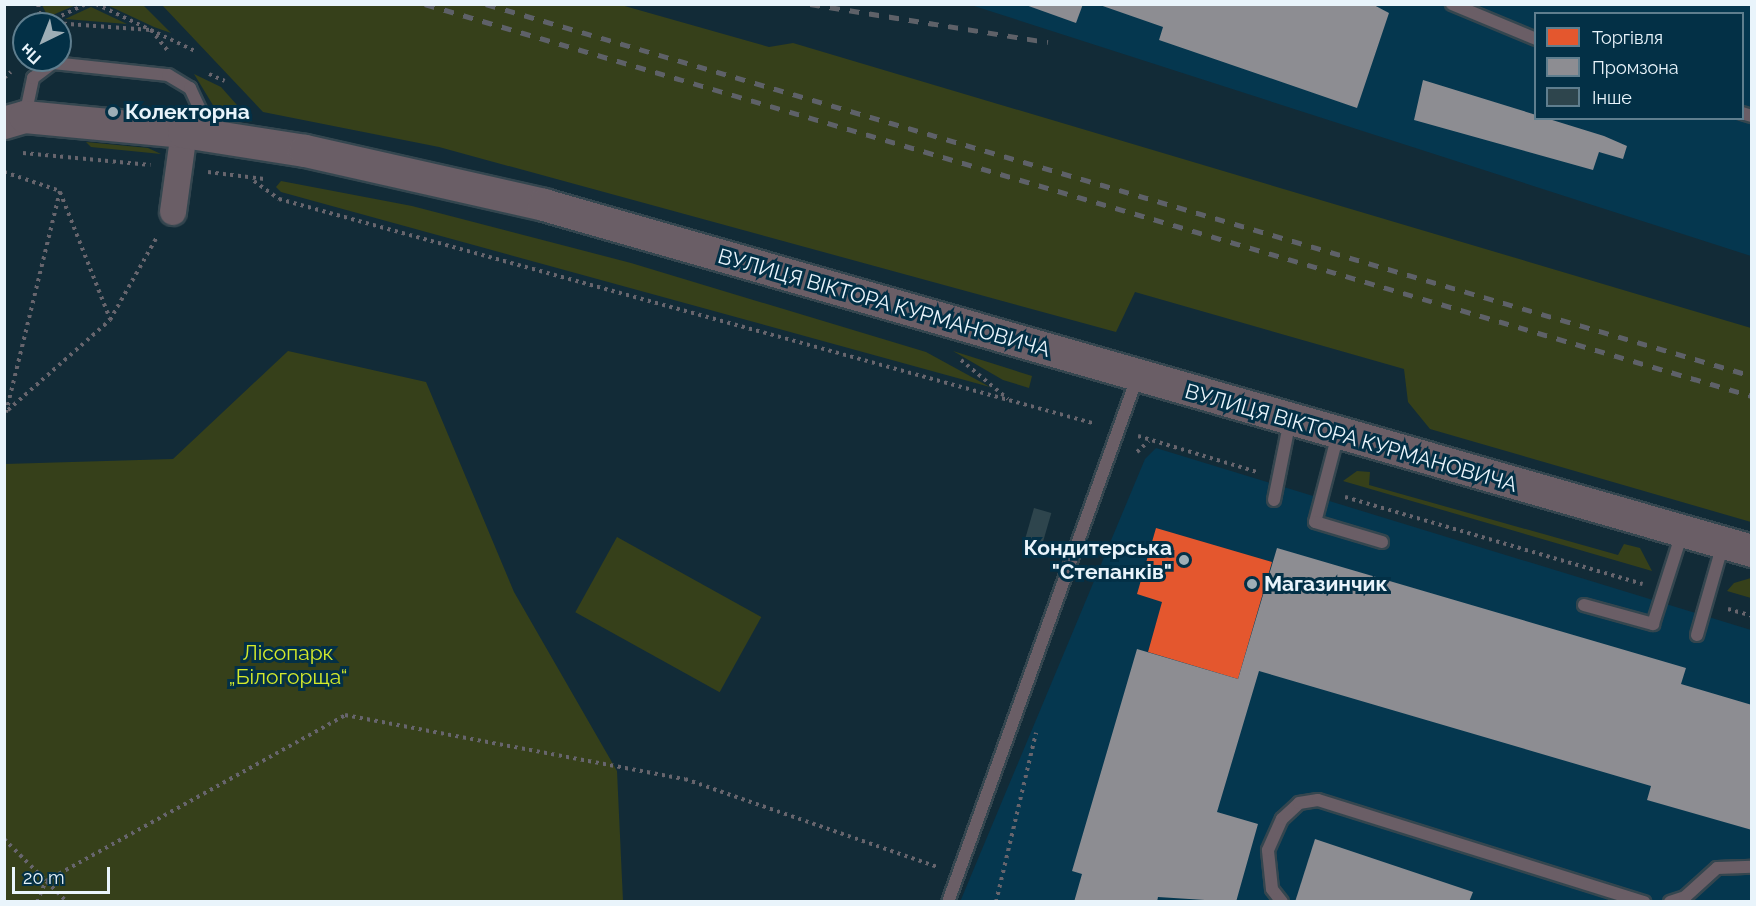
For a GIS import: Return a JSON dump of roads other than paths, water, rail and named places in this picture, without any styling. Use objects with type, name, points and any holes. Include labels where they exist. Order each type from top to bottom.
[{"type":"street","name":"ВУЛИЦЯ ВІКТОРА КУРМАНОВИЧА","points":[[14,131],[198,134],[316,153],[544,205],[1137,378],[1738,547]]},
{"type":"street","points":[[174,212],[181,167],[198,134]]},
{"type":"lane","points":[[1452,4],[1534,38]]},
{"type":"lane","points":[[14,131],[33,78],[53,63],[168,75],[190,88],[198,134]]},
{"type":"lane","points":[[948,902],[1137,378]]},
{"type":"lane","points":[[1274,500],[1290,420]]},
{"type":"lane","points":[[1338,434],[1314,522],[1382,542]]},
{"type":"lane","points":[[1584,605],[1653,624],[1682,531]]},
{"type":"lane","points":[[1697,635],[1738,547]]},
{"type":"lane","points":[[1282,902],[1272,889],[1268,850],[1282,819],[1299,803],[1318,800],[1644,902]]},
{"type":"lane","points":[[1670,902],[1685,897],[1717,868],[1752,867]]},
{"type":"railway","points":[[425,4],[1752,396]]},
{"type":"railway","points":[[486,4],[1752,376]]},
{"type":"railway","points":[[810,4],[1048,42]]},
{"type":"place","name":"Колекторна","points":[[113,112]]},
{"type":"place","name":"Кондитерська \"Степанків\"","points":[[1184,560]]},
{"type":"place","name":"Магазинчик","points":[[1252,584]]},
{"type":"park label","name":"Лісопарк „Білогорща“","points":[[288,665]]}]
